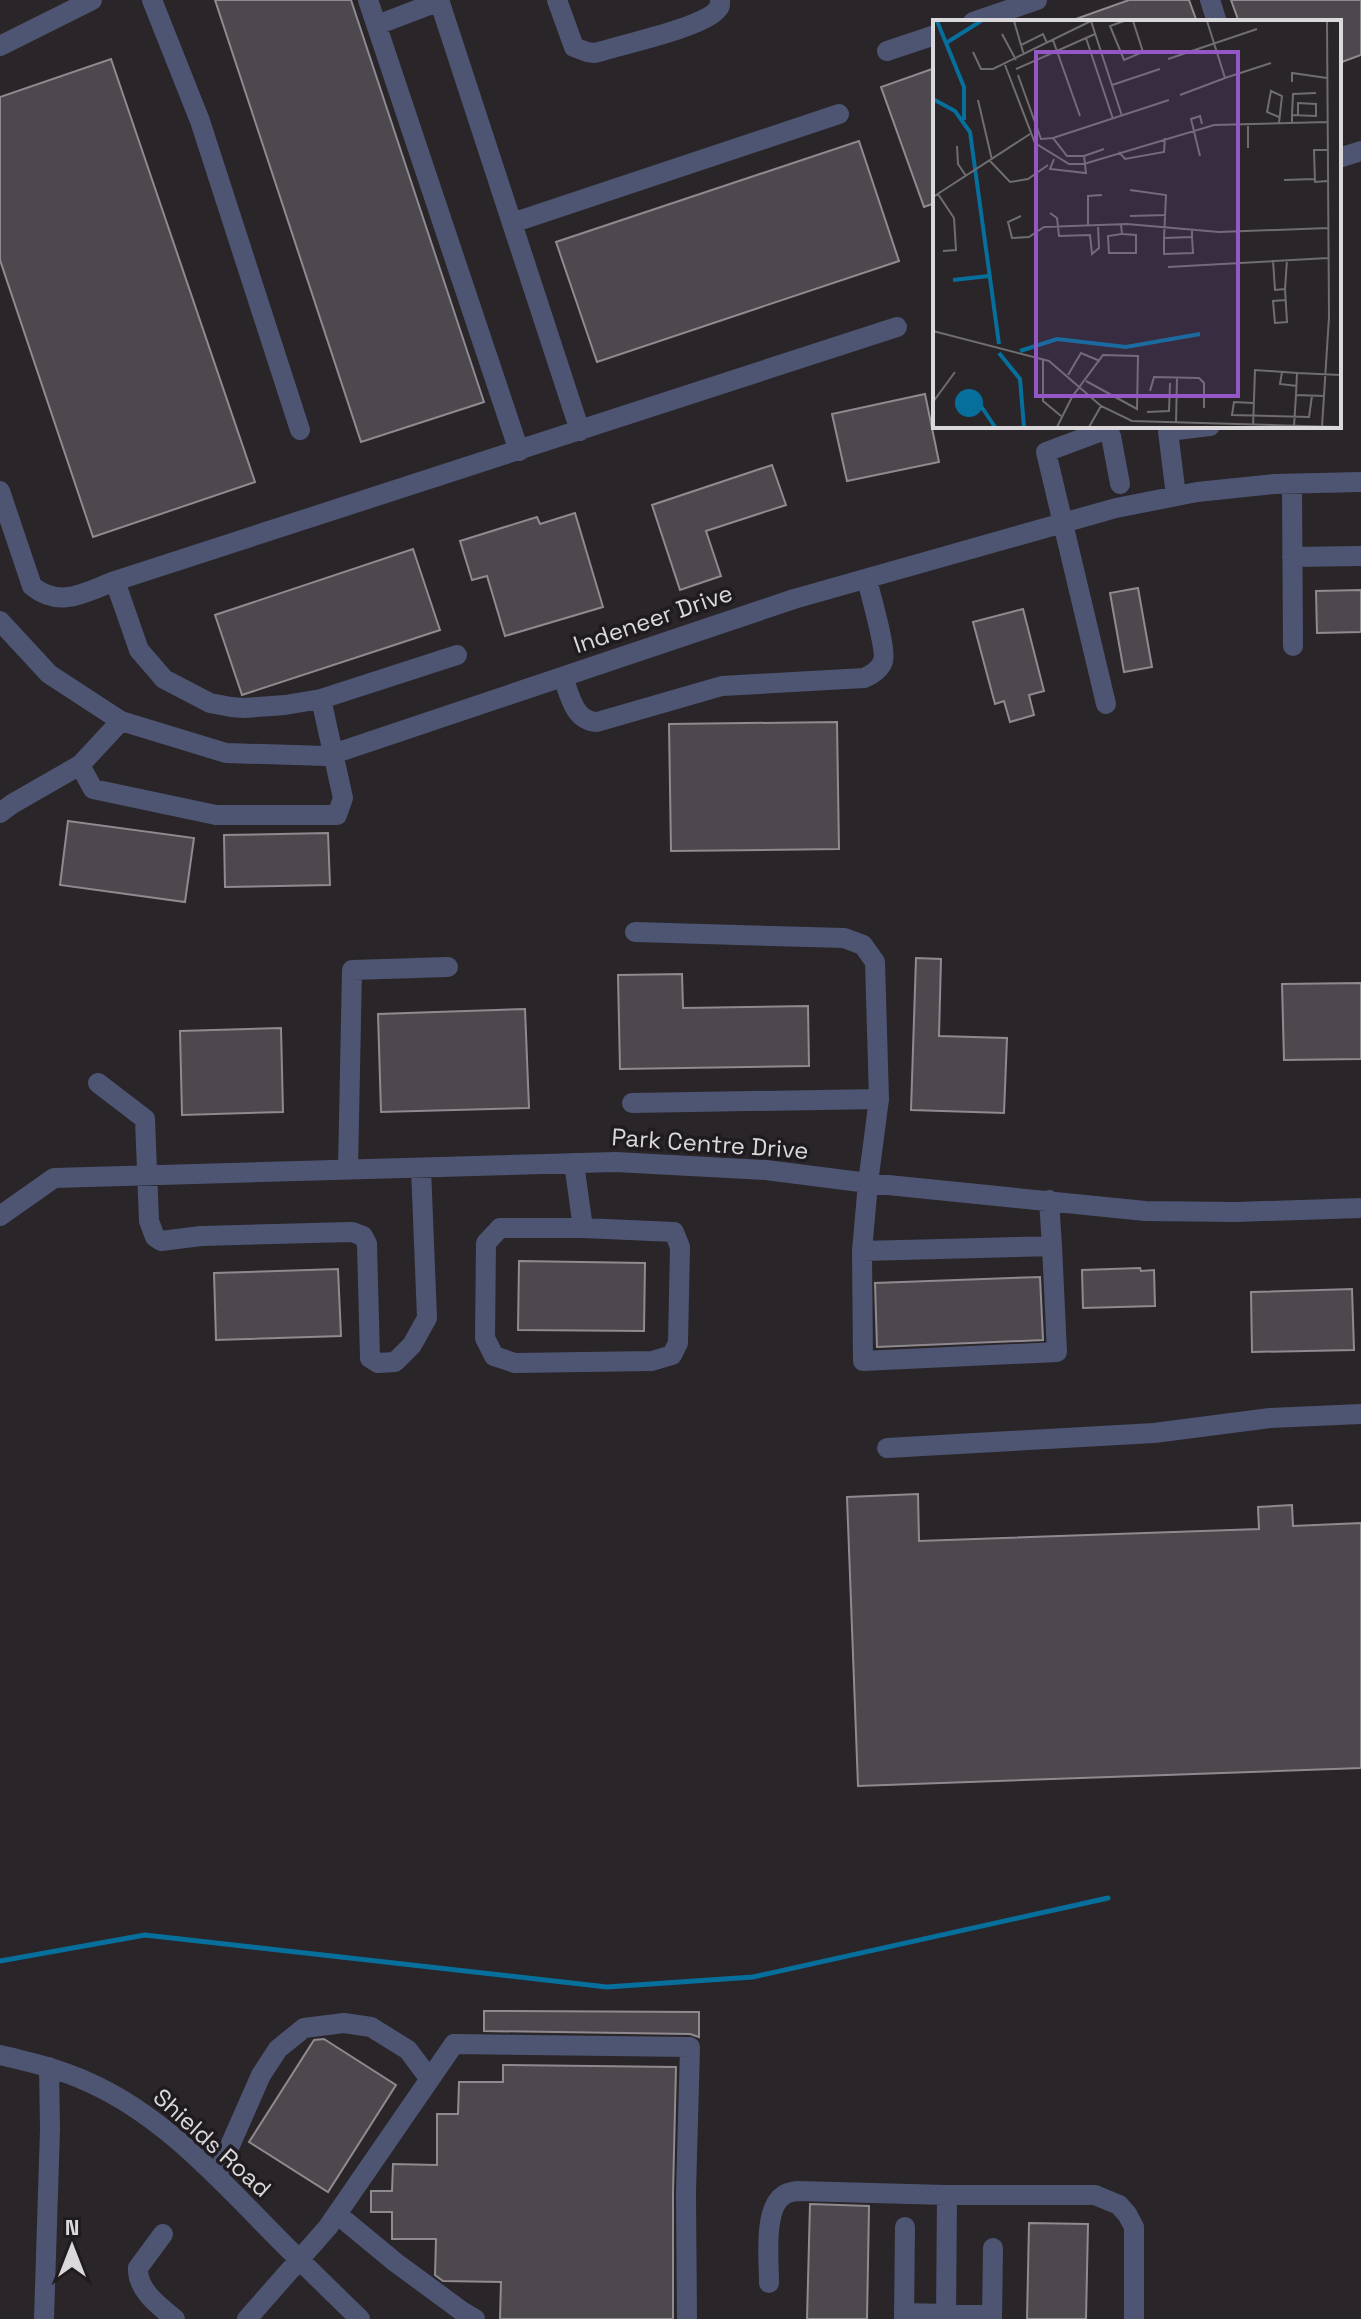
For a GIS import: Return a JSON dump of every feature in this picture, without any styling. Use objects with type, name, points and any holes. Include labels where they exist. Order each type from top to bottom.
[{"type":"street","points":[[0,46],[92,0]]},
{"type":"street","points":[[152,0],[200,121],[300,430]]},
{"type":"street","points":[[368,0],[519,451]]},
{"type":"street","points":[[377,25],[439,0],[580,431]]},
{"type":"street","points":[[557,0],[574,47],[595,53],[686,27],[714,14],[720,0]]},
{"type":"street","points":[[979,20],[1037,0]]},
{"type":"street","points":[[1210,0],[1216,20]]},
{"type":"street","points":[[887,51],[933,36]]},
{"type":"street","points":[[512,223],[839,114]]},
{"type":"street","points":[[1341,157],[1361,151]]},
{"type":"street","points":[[0,491],[32,586],[44,596],[67,598],[897,327]]},
{"type":"street","points":[[1176,496],[1168,431],[1193,428]]},
{"type":"street","points":[[1106,704],[1046,452],[1105,430],[1111,436],[1120,484]]},
{"type":"street","name":"Indeneer Drive","points":[[0,621],[49,674],[121,721],[226,753],[327,756],[794,599],[1116,508],[1228,489],[1361,482]]},
{"type":"street","points":[[1292,484],[1293,646]]},
{"type":"street","points":[[1292,557],[1361,556]]},
{"type":"street","points":[[563,677],[577,713],[588,722],[722,686],[864,678],[874,673],[883,662],[884,650],[867,579]]},
{"type":"street","points":[[115,581],[139,650],[164,679],[210,703],[244,708],[321,699],[457,655]]},
{"type":"street","points":[[80,765],[93,789],[216,815],[337,815],[343,798],[321,699]]},
{"type":"street","points":[[0,813],[80,765],[121,721]]},
{"type":"street","points":[[635,932],[844,938],[863,945],[875,962],[879,1099],[862,1251],[863,1361],[1057,1352],[1049,1200]]},
{"type":"street","points":[[348,1169],[352,970],[448,967]]},
{"type":"street","points":[[98,1083],[145,1119],[151,1230],[161,1241],[201,1236],[337,1232],[363,1236],[367,1244],[370,1358],[378,1363],[395,1362],[412,1345],[427,1318],[421,1168]]},
{"type":"street","points":[[632,1103],[879,1099]]},
{"type":"street","name":"Park Centre Drive","points":[[0,1216],[54,1178],[616,1162],[766,1170],[1145,1211],[1361,1208]]},
{"type":"street","points":[[574,1163],[583,1228]]},
{"type":"street","points":[[500,1228],[583,1228],[674,1232],[680,1247],[678,1343],[672,1355],[652,1361],[515,1363],[494,1356],[485,1338],[486,1243],[500,1228]]},
{"type":"street","points":[[862,1251],[1052,1246]]},
{"type":"street","points":[[887,1448],[1154,1433],[1270,1418],[1361,1414]]},
{"type":"street","points":[[217,2175],[261,2075],[278,2049],[304,2028],[344,2023],[371,2027],[408,2050],[429,2078]]},
{"type":"street","points":[[247,2319],[337,2214],[454,2044],[690,2047],[687,2319]]},
{"type":"street","name":"Shields Road","points":[[0,2055],[49,2067],[88,2082],[128,2103],[169,2133],[217,2175],[360,2319]]},
{"type":"street","points":[[44,2319],[49,2067]]},
{"type":"street","points":[[769,2283],[769,2228],[773,2207],[784,2195],[797,2191],[1095,2195],[1119,2205],[1134,2227],[1134,2319]]},
{"type":"street","points":[[946,2317],[947,2195]]},
{"type":"street","points":[[337,2214],[395,2262],[475,2319]]},
{"type":"street","points":[[905,2227],[904,2316],[992,2317],[993,2248]]},
{"type":"street","points":[[163,2234],[137,2273],[149,2298],[175,2319]]},
{"type":"building","points":[[215,0],[351,0],[484,402],[361,442]]},
{"type":"building","points":[[1129,0],[1189,0],[1196,20],[1073,20]]},
{"type":"building","points":[[1231,0],[1361,0],[1361,55],[1341,62],[1341,20],[1238,20]]},
{"type":"building","points":[[111,59],[255,482],[93,537],[0,260],[0,97]]},
{"type":"building","points":[[933,69],[933,204],[924,207],[881,87]]},
{"type":"building","points":[[859,141],[899,261],[597,362],[556,242]]},
{"type":"building","points":[[925,394],[939,462],[847,481],[832,414]]},
{"type":"building","points":[[772,465],[786,505],[706,531],[721,576],[680,590],[652,505]]},
{"type":"building","points":[[575,513],[603,607],[505,636],[487,576],[472,580],[460,541],[537,517],[540,524]]},
{"type":"building","points":[[413,549],[440,630],[242,695],[215,615]]},
{"type":"building","points":[[1138,588],[1152,667],[1124,672],[1110,593]]},
{"type":"building","points":[[1361,590],[1361,632],[1317,633],[1316,591]]},
{"type":"building","points":[[1023,609],[1044,691],[1029,695],[1034,715],[1010,722],[1004,701],[995,704],[973,622]]},
{"type":"building","points":[[837,722],[839,849],[671,851],[669,724]]},
{"type":"building","points":[[68,821],[194,838],[185,902],[60,885]]},
{"type":"building","points":[[328,833],[330,885],[225,887],[224,835]]},
{"type":"building","points":[[916,958],[941,959],[939,1036],[1007,1038],[1004,1113],[911,1110]]},
{"type":"building","points":[[682,974],[683,1008],[808,1006],[809,1066],[620,1069],[618,975]]},
{"type":"building","points":[[1361,983],[1361,1059],[1284,1060],[1282,984]]},
{"type":"building","points":[[525,1009],[529,1108],[381,1112],[378,1014]]},
{"type":"building","points":[[281,1028],[283,1112],[182,1115],[180,1031]]},
{"type":"building","points":[[519,1261],[645,1263],[644,1331],[518,1330]]},
{"type":"building","points":[[1140,1268],[1141,1271],[1154,1270],[1155,1306],[1083,1308],[1082,1270]]},
{"type":"building","points":[[338,1269],[341,1336],[216,1340],[214,1273]]},
{"type":"building","points":[[1040,1277],[1043,1340],[877,1347],[875,1283]]},
{"type":"building","points":[[1352,1289],[1354,1350],[1252,1352],[1251,1292]]},
{"type":"building","points":[[918,1494],[919,1541],[1259,1529],[1258,1507],[1292,1505],[1293,1526],[1361,1523],[1361,1768],[858,1786],[847,1497]]},
{"type":"building","points":[[484,2011],[699,2012],[699,2037],[690,2034],[484,2031]]},
{"type":"building","points":[[324,2039],[396,2085],[328,2192],[249,2142],[314,2040]]},
{"type":"building","points":[[503,2065],[676,2067],[673,2319],[500,2319],[501,2282],[443,2281],[435,2275],[436,2239],[392,2239],[392,2212],[371,2212],[371,2191],[392,2191],[393,2164],[437,2165],[437,2114],[458,2114],[459,2082],[503,2082]]},
{"type":"building","points":[[810,2204],[869,2206],[867,2319],[807,2319]]},
{"type":"building","points":[[1029,2223],[1088,2224],[1086,2319],[1027,2319]]},
{"type":"waterway","points":[[0,1961],[145,1935],[607,1987],[753,1977],[1108,1898]]}]
